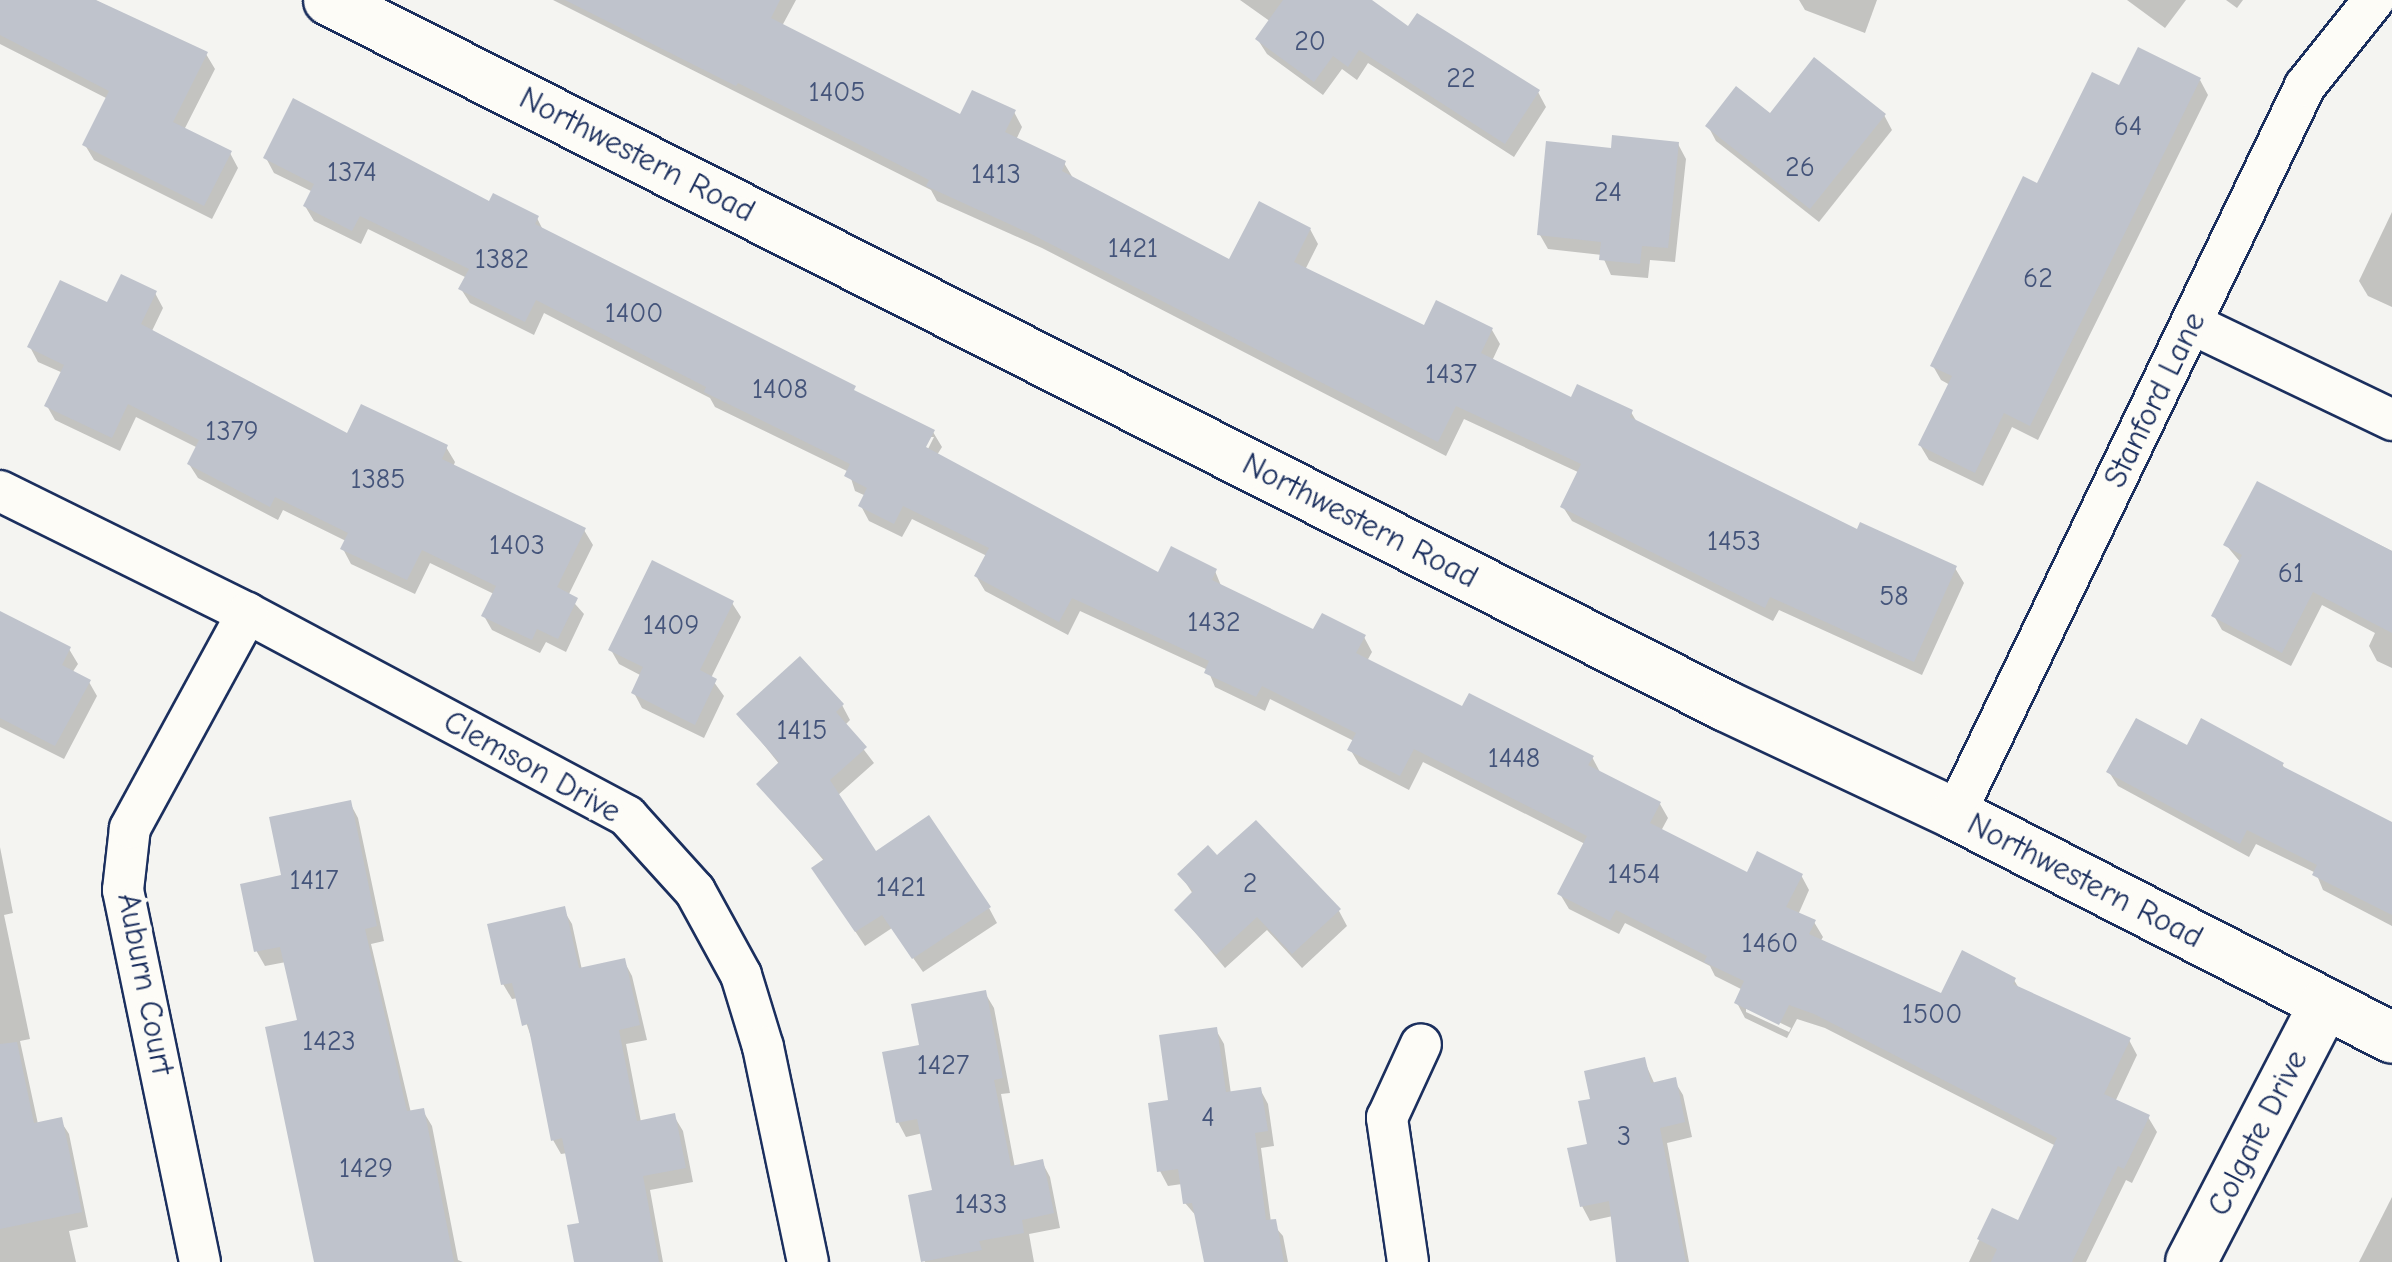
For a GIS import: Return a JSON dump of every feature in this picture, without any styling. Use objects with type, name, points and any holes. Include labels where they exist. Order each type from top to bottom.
[{"type":"street","name":"Northwestern Road","points":[[329,0],[1691,688],[1955,814],[2392,1038]]},
{"type":"street","name":"Stanford Lane","points":[[1955,814],[2305,86],[2374,0]]},
{"type":"street","points":[[2192,324],[2392,420]]},
{"type":"street","name":"Clemson Drive","points":[[0,491],[247,613],[628,816],[696,891],[741,975],[764,1047],[808,1262]]},
{"type":"street","name":"Auburn Court","points":[[200,1262],[124,890],[130,828],[247,613]]},
{"type":"street","name":"Colgate Drive","points":[[2192,1262],[2326,1004]]},
{"type":"street","points":[[1408,1262],[1386,1118],[1421,1044]]},
{"type":"building","points":[[0,0],[96,0],[208,52],[173,122],[232,151],[204,206],[82,145],[109,91],[0,35]]},
{"type":"building","points":[[565,0],[780,0],[771,18],[960,114],[972,90],[1016,110],[1005,132],[1066,161],[1062,171],[1229,259],[1259,201],[1311,228],[1294,262],[1424,325],[1436,300],[1493,328],[1481,353],[1571,397],[1577,384],[1633,410],[1630,417],[1857,529],[1860,522],[1957,566],[1914,662],[1770,597],[1765,608],[1560,507],[1581,464],[1456,406],[1438,442],[1031,234],[926,186],[929,180],[738,83],[736,86]]},
{"type":"building","points":[[1283,0],[1372,0],[1408,26],[1417,13],[1540,90],[1505,144],[1359,50],[1348,67],[1333,56],[1314,82],[1255,39]]},
{"type":"building","points":[[2138,47],[2201,78],[2030,426],[2004,413],[1975,473],[1918,445],[1952,376],[1930,366],[2023,176],[2037,183],[2092,72],[2119,85]]},
{"type":"building","points":[[1814,57],[1886,114],[1810,209],[1705,126],[1736,86],[1770,113]]},
{"type":"building","points":[[293,98],[489,201],[493,193],[539,216],[535,224],[856,386],[854,390],[935,430],[926,447],[1158,572],[1171,546],[1217,569],[1212,580],[1313,629],[1322,613],[1366,635],[1356,653],[1462,706],[1469,693],[1594,756],[1588,765],[1661,802],[1650,823],[1747,872],[1757,851],[1803,874],[1786,907],[1816,920],[1809,934],[1941,993],[1962,950],[2016,978],[2013,984],[2131,1038],[2104,1094],[2150,1115],[2124,1169],[2118,1166],[2072,1262],[1991,1262],[1997,1249],[1977,1239],[1992,1208],[2018,1220],[2057,1138],[1814,1014],[1789,1005],[1779,1025],[1734,1003],[1744,981],[1704,962],[1707,956],[1616,910],[1610,921],[1557,894],[1587,836],[1414,749],[1400,776],[1347,750],[1356,733],[1262,686],[1256,697],[1204,673],[1209,661],[1072,598],[1059,622],[974,576],[989,548],[903,506],[894,524],[858,506],[867,488],[844,476],[850,464],[704,392],[706,387],[536,300],[525,322],[458,289],[469,269],[360,216],[352,231],[303,206],[314,184],[263,158]]},
{"type":"building","points":[[1612,135],[1679,142],[1668,248],[1642,246],[1640,264],[1599,260],[1601,242],[1537,235],[1546,141],[1611,148]]},
{"type":"building","points":[[121,274],[157,291],[141,324],[347,433],[361,404],[448,445],[442,459],[586,528],[557,587],[578,598],[558,639],[537,629],[532,640],[481,616],[496,586],[422,550],[407,580],[340,549],[348,533],[275,497],[270,507],[187,464],[199,440],[128,404],[112,438],[44,406],[64,365],[27,347],[60,280],[107,302]]},
{"type":"building","points":[[2257,481],[2392,551],[2392,633],[2313,592],[2282,653],[2211,616],[2242,555],[2223,545]]},
{"type":"building","points":[[652,560],[734,601],[700,670],[717,679],[695,725],[631,693],[643,667],[608,650]]},
{"type":"building","points":[[0,611],[71,647],[62,665],[91,680],[55,746],[0,718]]},
{"type":"building","points":[[800,656],[844,704],[836,712],[867,747],[830,780],[876,851],[929,815],[991,907],[912,959],[882,915],[855,932],[811,868],[824,859],[756,784],[779,762],[736,714]]},
{"type":"building","points":[[2136,718],[2187,745],[2201,718],[2284,763],[2282,766],[2392,822],[2392,915],[2312,875],[2317,865],[2247,830],[2240,844],[2106,772]]},
{"type":"building","points":[[351,800],[377,926],[365,929],[407,1111],[424,1108],[454,1262],[314,1262],[265,1027],[297,1020],[280,947],[254,952],[240,884],[281,875],[269,817]]},
{"type":"building","points":[[1256,820],[1341,909],[1292,954],[1257,917],[1216,955],[1174,910],[1193,891],[1177,874],[1208,845],[1217,855]]},
{"type":"building","points":[[565,906],[579,968],[625,958],[640,1025],[619,1030],[637,1121],[675,1113],[686,1168],[643,1176],[659,1262],[574,1262],[567,1225],[579,1223],[562,1138],[551,1141],[528,1024],[522,1026],[512,983],[501,985],[487,924]]},
{"type":"building","points":[[986,990],[1003,1078],[994,1080],[1011,1166],[1043,1159],[1054,1213],[1022,1220],[1024,1233],[979,1241],[982,1250],[921,1262],[908,1195],[932,1190],[917,1119],[896,1123],[882,1052],[919,1045],[911,1004]]},
{"type":"building","points":[[1217,1027],[1226,1092],[1261,1087],[1268,1131],[1255,1133],[1266,1220],[1276,1219],[1284,1262],[1204,1262],[1192,1203],[1183,1204],[1178,1169],[1157,1172],[1148,1103],[1168,1100],[1159,1035]]},
{"type":"building","points":[[17,1042],[34,1123],[62,1117],[82,1212],[0,1229],[0,1044]]},
{"type":"building","points":[[1645,1057],[1651,1083],[1676,1077],[1685,1122],[1660,1128],[1686,1262],[1616,1262],[1609,1201],[1580,1207],[1567,1148],[1587,1144],[1578,1101],[1590,1099],[1584,1071]]}]
